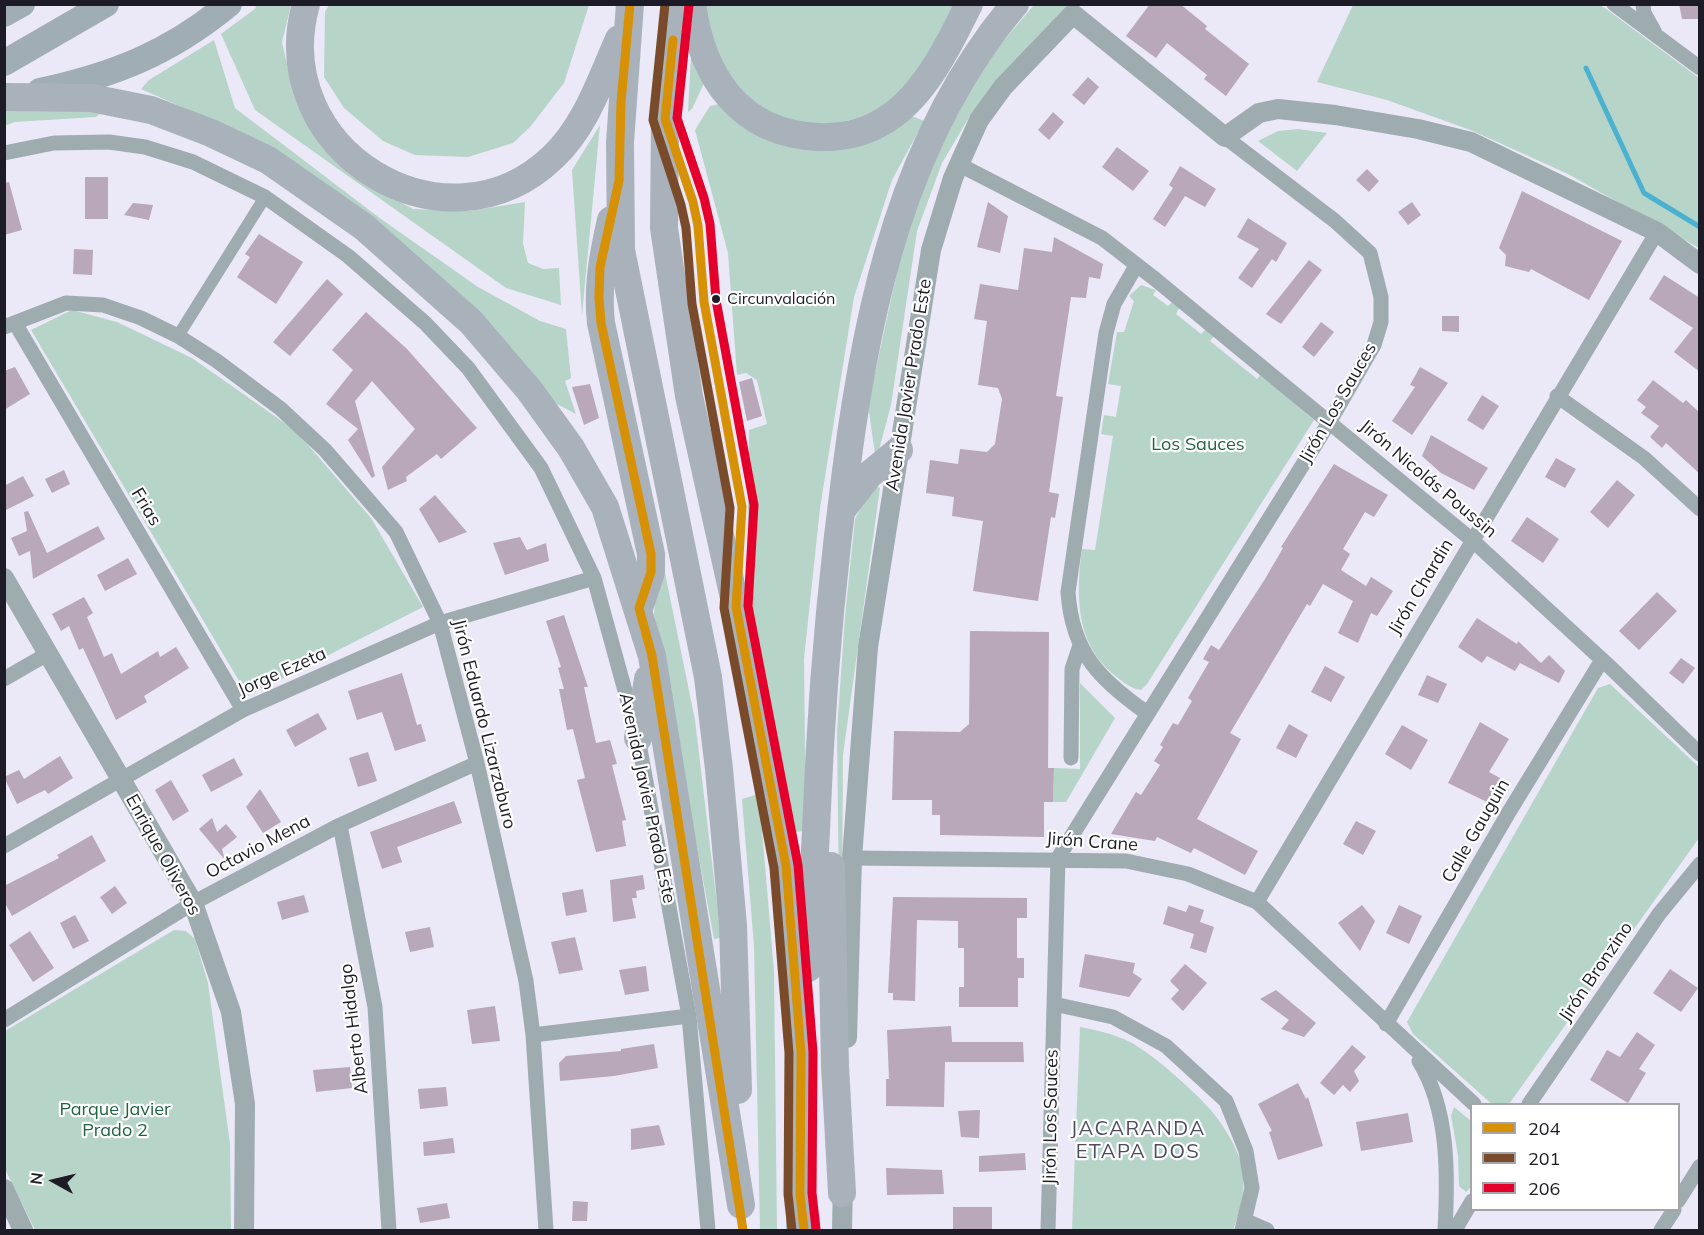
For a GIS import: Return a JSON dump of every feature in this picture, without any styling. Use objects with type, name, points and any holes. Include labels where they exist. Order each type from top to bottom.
[{"type":"highway","points":[[306,4],[300,45],[303,77],[313,109],[331,138],[355,162],[383,180],[414,191],[455,196],[486,193],[516,183],[554,157],[586,112],[629,11]]},
{"type":"highway","points":[[677,4],[664,119],[664,228],[689,396],[736,607],[786,866],[801,1053]]},
{"type":"highway","points":[[692,4],[703,54],[731,100],[750,116],[776,129],[801,136],[829,137],[866,129],[888,119],[904,105],[929,73],[969,4]]},
{"type":"highway","points":[[802,1230],[801,1053],[814,895],[820,749],[840,511],[852,423],[881,274],[898,217],[927,147],[958,88],[1015,4]]},
{"type":"highway","points":[[629,11],[621,102],[619,181],[621,250],[708,677],[718,758],[733,925],[742,1218]]},
{"type":"highway","points":[[9,96],[91,98],[151,110],[268,160],[364,227],[471,322],[530,391],[571,448],[605,507],[639,608],[652,656],[742,1218]]},
{"type":"highway","points":[[619,181],[600,267],[598,298],[603,333],[651,554],[651,572],[639,608]]},
{"type":"highway","points":[[840,511],[869,474],[899,450]]},
{"type":"highway","points":[[638,738],[652,656]]},
{"type":"highway","points":[[820,749],[833,892],[835,1066],[842,1193]]},
{"type":"main road","points":[[4,14],[22,4]]},
{"type":"main road","points":[[4,63],[106,4]]},
{"type":"main road","points":[[9,96],[83,82],[146,60],[207,22],[229,4]]},
{"type":"street","points":[[1614,4],[1700,68]]},
{"type":"street","points":[[1643,4],[1649,23],[1661,41]]},
{"type":"street","name":"Jirón Los Sauces","points":[[1048,1230],[1058,858],[1330,421],[1374,345],[1381,322],[1381,297],[1370,253],[1335,221],[1225,137],[1077,9]]},
{"type":"street","name":"Avenida Javier Prado Este","points":[[842,1230],[852,858],[868,647],[931,250],[958,164],[980,120],[1003,87],[1077,9]]},
{"type":"street","points":[[1225,137],[1258,113],[1278,109],[1335,115],[1418,129],[1471,142],[1657,232],[1700,264]]},
{"type":"street","name":"Avenida Javier Prado Este","points":[[4,153],[54,143],[109,142],[169,153],[214,171],[265,197],[372,275],[425,323],[468,368],[541,468],[594,578],[638,738],[690,1016],[708,1230]]},
{"type":"street","name":"Jirón Nicolás Poussin","points":[[958,164],[1102,238],[1330,421],[1472,540],[1700,754]]},
{"type":"street","points":[[177,336],[265,197]]},
{"type":"street","name":"Jirón Chardin","points":[[1257,902],[1657,232]]},
{"type":"street","points":[[1136,266],[1114,304],[1088,451],[1068,592],[1069,614],[1080,645],[1103,679],[1147,713]]},
{"type":"street","name":"Jirón Eduardo Lizarzaburo","points":[[10,325],[66,303],[103,305],[141,318],[177,336],[218,361],[281,409],[331,457],[396,532],[440,623],[477,763],[526,981],[546,1230]]},
{"type":"street","name":"Frias","points":[[10,325],[243,710]]},
{"type":"street","points":[[1557,396],[1644,458],[1700,509]]},
{"type":"street","name":"Enrique Oliveros","points":[[4,578],[194,903],[231,1012],[245,1104],[244,1230]]},
{"type":"street","name":"Jorge Ezeta","points":[[4,846],[121,777],[243,710],[440,623],[594,578]]},
{"type":"street","points":[[1071,758],[1072,669],[1080,645]]},
{"type":"street","points":[[4,679],[49,654]]},
{"type":"street","name":"Calle Gauguin","points":[[1386,1024],[1509,812],[1602,660]]},
{"type":"street","name":"Octavio Mena","points":[[4,1020],[194,903],[340,825],[477,763]]},
{"type":"street","name":"Alberto Hidalgo","points":[[340,825],[375,1007],[387,1169],[389,1230]]},
{"type":"street","name":"Jirón Crane","points":[[852,858],[1058,858],[1126,861],[1188,874],[1257,902],[1473,1103]]},
{"type":"street","name":"Jirón Bronzino","points":[[1530,1103],[1659,914],[1700,864]]},
{"type":"street","points":[[1054,1004],[1113,1017],[1166,1046],[1226,1101],[1246,1150],[1252,1188],[1244,1226],[1268,1230]]},
{"type":"street","points":[[532,1035],[690,1016]]},
{"type":"street","name":"Jirón Crane","points":[[1410,1046],[1428,1076],[1437,1097],[1443,1125],[1445,1230]]},
{"type":"street","points":[[1680,1198],[1700,1166]]},
{"type":"street","points":[[5,1193],[23,1230]]},
{"type":"street","points":[[1455,1230],[1470,1204]]},
{"type":"street","points":[[1661,1230],[1673,1211]]},
{"type":"green space","points":[[330,4],[589,5],[564,83],[530,127],[513,143],[468,157],[415,155],[383,141],[344,108],[324,77],[325,12]]},
{"type":"green space","points":[[703,4],[958,5],[921,69],[892,103],[847,121],[807,123],[769,111],[737,86],[724,70],[717,56]]},
{"type":"green space","points":[[255,5],[291,5],[282,42],[294,96],[336,155],[369,185],[413,209],[469,211],[525,202],[523,244],[528,263],[543,269],[559,268],[561,305],[506,288],[255,110],[221,34],[256,8]]},
{"type":"green space","points":[[1034,5],[1074,5],[971,114],[942,163],[917,231],[891,405],[876,461],[868,405],[904,240],[935,155],[979,70]]},
{"type":"green space","points":[[1353,5],[1600,5],[1609,11],[1699,78],[1699,248],[1568,174],[1473,131],[1387,100],[1317,82]]},
{"type":"green space","points":[[214,40],[235,108],[381,219],[478,287],[540,321],[566,329],[571,378],[565,381],[576,414],[555,403],[242,134],[141,89],[149,80]]},
{"type":"green space","points":[[691,56],[706,79],[692,109],[688,112]]},
{"type":"green space","points":[[720,104],[789,143],[912,116],[924,121],[892,180],[854,297],[820,508],[804,659],[806,831],[794,832],[747,579],[749,430],[767,424],[757,380],[746,373],[737,375],[728,253],[695,130],[710,106]]},
{"type":"green space","points":[[4,106],[106,109],[96,117],[14,122],[5,126]]},
{"type":"green space","points":[[600,125],[582,315],[572,170]]},
{"type":"green space","points":[[1298,129],[1327,133],[1297,171],[1258,141],[1278,131]]},
{"type":"green space","name":"Los Sauces","points":[[1141,285],[1156,290],[1153,295],[1168,306],[1172,302],[1179,308],[1176,314],[1201,334],[1206,329],[1214,336],[1210,341],[1257,379],[1261,374],[1314,420],[1147,684],[1141,690],[1130,686],[1113,674],[1091,648],[1081,617],[1079,583],[1082,549],[1095,550],[1113,436],[1101,434],[1104,415],[1116,417],[1121,386],[1108,384],[1117,332],[1124,332],[1134,301],[1129,296]]},
{"type":"green space","points":[[72,310],[117,322],[192,358],[296,431],[371,518],[423,607],[248,696],[31,330]]},
{"type":"green space","points":[[874,485],[880,488],[843,755],[842,902],[839,901],[837,731],[845,616],[855,519]]},
{"type":"green space","points":[[665,573],[695,720],[721,938],[714,939],[654,615],[655,598]]},
{"type":"green space","points":[[1080,683],[1115,718],[1066,802],[1053,802],[1054,768],[1080,769]]},
{"type":"green space","points":[[1610,684],[1699,767],[1699,838],[1510,1103],[1491,1103],[1413,1034],[1407,1022],[1598,688]]},
{"type":"green space","points":[[759,794],[774,972],[777,1230],[760,1230],[754,946],[742,799]]},
{"type":"green space","name":"Parque Javier Prado 2","points":[[174,930],[186,931],[195,939],[208,983],[230,1144],[231,1230],[35,1230],[5,1169],[5,1031]]},
{"type":"green space","points":[[1080,1027],[1111,1034],[1138,1046],[1176,1076],[1218,1119],[1234,1146],[1243,1171],[1242,1197],[1233,1230],[1072,1230]]},
{"type":"green space","points":[[1454,1107],[1470,1120],[1470,1188],[1466,1192],[1459,1186],[1458,1155],[1451,1116]]},
{"type":"building","points":[[1150,4],[1180,4],[1207,26],[1205,29],[1249,64],[1226,96],[1204,79],[1207,75],[1167,43],[1156,58],[1126,36]]},
{"type":"building","points":[[1679,4],[1700,4],[1700,19],[1682,19]]},
{"type":"building","points":[[1088,77],[1099,87],[1084,105],[1072,95]]},
{"type":"building","points":[[1053,112],[1064,122],[1049,140],[1038,130]]},
{"type":"building","points":[[1117,147],[1149,171],[1133,191],[1102,167]]},
{"type":"building","points":[[1180,166],[1216,189],[1205,207],[1185,196],[1165,227],[1153,219],[1173,188],[1169,185]]},
{"type":"building","points":[[1367,169],[1379,181],[1369,192],[1356,180]]},
{"type":"building","points":[[85,177],[108,177],[108,219],[85,219]]},
{"type":"building","points":[[9,182],[22,230],[4,235],[4,183]]},
{"type":"building","points":[[1522,191],[1622,241],[1589,300],[1531,269],[1529,272],[1505,266],[1506,255],[1499,248]]},
{"type":"building","points":[[988,202],[1008,216],[1000,253],[977,247]]},
{"type":"building","points":[[1412,202],[1421,215],[1408,225],[1398,212]]},
{"type":"building","points":[[133,203],[153,205],[149,220],[124,215]]},
{"type":"building","points":[[1248,218],[1287,243],[1276,262],[1272,259],[1252,288],[1238,278],[1259,249],[1237,237]]},
{"type":"building","points":[[259,234],[303,262],[276,304],[237,277],[250,257],[245,254]]},
{"type":"building","points":[[1054,237],[1103,264],[1100,279],[1089,277],[1086,298],[1071,297],[1056,396],[1063,397],[1049,492],[1059,494],[1055,518],[1051,517],[1038,601],[973,591],[983,521],[952,516],[954,497],[926,493],[930,460],[958,464],[960,449],[987,452],[995,444],[1002,399],[998,388],[978,385],[987,321],[974,319],[980,284],[1018,290],[1024,248],[1052,252]]},
{"type":"building","points":[[74,249],[93,250],[92,275],[73,274]]},
{"type":"building","points":[[1309,260],[1322,270],[1281,324],[1266,314]]},
{"type":"building","points":[[1664,275],[1700,298],[1700,372],[1674,352],[1693,328],[1649,299]]},
{"type":"building","points":[[327,279],[343,294],[290,356],[273,342]]},
{"type":"building","points":[[366,312],[407,349],[477,428],[441,459],[437,454],[406,477],[407,481],[388,490],[382,467],[415,429],[372,381],[355,401],[375,476],[372,478],[348,440],[358,429],[326,404],[353,370],[332,350]]},
{"type":"building","points":[[1442,316],[1459,316],[1459,332],[1442,331]]},
{"type":"building","points":[[1321,322],[1334,332],[1314,357],[1302,347]]},
{"type":"building","points":[[15,367],[30,394],[4,410],[4,371]]},
{"type":"building","points":[[1420,367],[1448,383],[1412,435],[1392,421],[1415,387],[1410,385]]},
{"type":"building","points":[[752,378],[762,416],[747,421],[739,382]]},
{"type":"building","points":[[1653,380],[1683,403],[1686,400],[1700,413],[1700,474],[1666,443],[1662,448],[1650,437],[1659,426],[1641,413],[1646,407],[1637,400]]},
{"type":"building","points":[[590,384],[599,418],[584,425],[572,387]]},
{"type":"building","points":[[1482,395],[1499,406],[1483,430],[1467,420]]},
{"type":"building","points":[[1431,435],[1488,468],[1474,490],[1441,473],[1422,456]]},
{"type":"building","points":[[1556,458],[1576,469],[1565,488],[1545,477]]},
{"type":"building","points":[[1334,464],[1388,495],[1374,517],[1365,512],[1343,549],[1350,554],[1341,570],[1366,586],[1371,577],[1393,591],[1377,616],[1371,613],[1358,643],[1338,633],[1353,601],[1323,584],[1310,606],[1307,604],[1230,733],[1241,739],[1197,819],[1258,851],[1245,875],[1194,848],[1191,853],[1157,837],[1155,841],[1111,834],[1136,792],[1141,795],[1160,765],[1154,761],[1163,747],[1160,745],[1173,723],[1178,725],[1192,701],[1188,698],[1209,662],[1203,659],[1211,645],[1219,650]]},
{"type":"building","points":[[64,470],[70,484],[52,493],[45,479]]},
{"type":"building","points":[[23,476],[34,496],[4,511],[4,486]]},
{"type":"building","points":[[1617,480],[1635,495],[1608,528],[1590,512]]},
{"type":"building","points":[[435,495],[467,532],[439,543],[419,509]]},
{"type":"building","points":[[28,511],[47,553],[98,526],[105,539],[33,579],[30,551],[19,556],[11,538],[27,531],[24,512]]},
{"type":"building","points":[[1527,517],[1559,539],[1543,563],[1511,541]]},
{"type":"building","points":[[520,537],[527,550],[546,543],[549,561],[505,575],[493,543]]},
{"type":"building","points":[[128,558],[137,574],[105,591],[97,575]]},
{"type":"building","points":[[1657,592],[1677,611],[1639,650],[1619,631]]},
{"type":"building","points":[[84,597],[93,613],[87,617],[104,657],[112,653],[121,674],[158,651],[160,657],[176,647],[189,668],[144,696],[147,702],[116,720],[83,648],[79,650],[69,626],[61,631],[52,614]]},
{"type":"building","points":[[564,615],[588,687],[584,687],[596,743],[610,740],[617,764],[612,765],[626,820],[622,821],[626,846],[596,852],[577,780],[585,778],[573,729],[567,730],[559,689],[564,689],[558,668],[561,667],[546,621]]},
{"type":"building","points":[[1477,618],[1517,644],[1518,641],[1541,663],[1549,655],[1565,671],[1559,683],[1520,663],[1515,671],[1487,656],[1482,663],[1458,647]]},
{"type":"building","points":[[970,631],[1049,632],[1048,768],[1054,768],[1053,802],[1044,802],[1044,837],[940,835],[940,815],[932,815],[932,800],[892,800],[894,731],[960,732],[969,724]]},
{"type":"building","points":[[1681,658],[1695,668],[1683,684],[1669,673]]},
{"type":"building","points":[[1325,666],[1345,677],[1331,702],[1311,692]]},
{"type":"building","points":[[402,673],[417,725],[421,724],[426,741],[395,751],[382,712],[357,720],[348,691]]},
{"type":"building","points":[[1427,675],[1447,684],[1438,703],[1418,695]]},
{"type":"building","points":[[318,713],[327,729],[295,747],[286,730]]},
{"type":"building","points":[[1480,722],[1509,739],[1489,772],[1500,778],[1489,803],[1448,783]]},
{"type":"building","points":[[1289,724],[1308,735],[1296,758],[1276,748]]},
{"type":"building","points":[[1402,725],[1428,740],[1411,770],[1385,754]]},
{"type":"building","points":[[368,752],[377,781],[358,787],[349,758]]},
{"type":"building","points":[[60,756],[73,778],[48,794],[45,790],[17,804],[4,777],[19,770],[24,779]]},
{"type":"building","points":[[234,758],[243,775],[211,792],[202,775]]},
{"type":"building","points":[[171,780],[189,811],[173,821],[155,790]]},
{"type":"building","points":[[260,789],[281,822],[263,833],[246,807]]},
{"type":"building","points":[[454,801],[462,823],[397,847],[402,862],[382,869],[370,832]]},
{"type":"building","points":[[212,818],[217,832],[226,824],[237,837],[222,849],[225,860],[199,829]]},
{"type":"building","points":[[1356,821],[1376,831],[1363,855],[1343,844]]},
{"type":"building","points":[[92,835],[106,861],[12,916],[4,901],[4,886],[59,858],[57,855]]},
{"type":"building","points":[[643,875],[645,889],[636,891],[637,898],[632,898],[636,918],[613,922],[610,880]]},
{"type":"building","points":[[115,886],[127,903],[112,914],[100,897]]},
{"type":"building","points":[[583,889],[587,912],[566,916],[562,893]]},
{"type":"building","points":[[304,895],[309,912],[282,920],[277,902]]},
{"type":"building","points":[[893,897],[1027,898],[1027,918],[1017,918],[1017,958],[1024,958],[1024,978],[1018,978],[1018,1007],[959,1007],[959,987],[964,987],[964,948],[958,948],[958,921],[917,920],[915,1001],[893,1000],[893,993],[888,993]]},
{"type":"building","points":[[1189,905],[1204,910],[1200,922],[1214,927],[1206,953],[1190,948],[1194,934],[1163,924],[1168,906],[1186,912]]},
{"type":"building","points":[[1362,905],[1375,921],[1360,951],[1338,923]]},
{"type":"building","points":[[1399,905],[1422,916],[1409,944],[1386,933]]},
{"type":"building","points":[[75,915],[89,941],[73,949],[60,923]]},
{"type":"building","points":[[430,927],[434,947],[410,952],[405,932]]},
{"type":"building","points":[[30,931],[54,968],[33,982],[9,945]]},
{"type":"building","points":[[575,937],[583,970],[559,974],[551,942]]},
{"type":"building","points":[[1085,954],[1135,963],[1133,973],[1142,979],[1129,997],[1079,987]]},
{"type":"building","points":[[1185,964],[1207,983],[1183,1011],[1171,999],[1179,990],[1170,981]]},
{"type":"building","points":[[646,966],[649,991],[625,995],[619,970]]},
{"type":"building","points":[[1670,969],[1698,988],[1681,1012],[1653,993]]},
{"type":"building","points":[[1276,990],[1316,1023],[1304,1037],[1281,1029],[1289,1020],[1260,999]]},
{"type":"building","points":[[495,1006],[500,1041],[472,1044],[467,1010]]},
{"type":"building","points":[[951,1026],[952,1042],[1023,1042],[1024,1062],[945,1062],[944,1107],[886,1106],[886,1079],[889,1079],[887,1030]]},
{"type":"building","points":[[1637,1032],[1655,1045],[1639,1069],[1646,1073],[1628,1103],[1590,1080],[1607,1050],[1620,1057]]},
{"type":"building","points":[[654,1044],[658,1068],[614,1076],[560,1081],[559,1063],[566,1056],[621,1051],[621,1049]]},
{"type":"building","points":[[1352,1045],[1366,1057],[1354,1071],[1359,1081],[1350,1092],[1343,1085],[1334,1095],[1320,1083]]},
{"type":"building","points":[[350,1067],[352,1088],[316,1092],[313,1070]]},
{"type":"building","points":[[1298,1083],[1306,1099],[1308,1097],[1323,1146],[1278,1160],[1269,1132],[1272,1131],[1258,1104]]},
{"type":"building","points":[[446,1087],[448,1106],[420,1109],[418,1089]]},
{"type":"building","points":[[980,1110],[979,1138],[961,1137],[958,1111]]},
{"type":"building","points":[[1408,1113],[1413,1142],[1361,1151],[1356,1122]]},
{"type":"building","points":[[659,1125],[665,1145],[631,1150],[631,1129]]},
{"type":"building","points":[[453,1138],[455,1153],[424,1156],[423,1142]]},
{"type":"building","points":[[1025,1153],[1026,1170],[979,1172],[979,1156]]},
{"type":"building","points":[[886,1168],[942,1170],[944,1194],[887,1195]]},
{"type":"building","points":[[573,1201],[588,1202],[587,1221],[572,1221]]},
{"type":"building","points":[[447,1203],[450,1218],[420,1223],[417,1208]]},
{"type":"building","points":[[953,1207],[992,1207],[992,1230],[953,1230]]},
{"type":"waterway","points":[[1586,68],[1644,193],[1700,227]]},
{"type":"transit line","name":"204","points":[[630,4],[621,102],[619,181],[600,267],[601,323],[651,554],[651,572],[639,608],[652,656],[743,1230]]},
{"type":"transit line","name":"201","points":[[665,4],[653,120],[681,205],[686,228],[692,304],[730,508],[724,608],[774,868],[789,1053],[788,1194],[792,1230]]},
{"type":"transit line","name":"206","points":[[689,5],[677,118],[704,198],[710,224],[716,300],[754,505],[748,606],[798,865],[813,1052],[812,1193],[816,1229]]},
{"type":"transit line","name":"204","points":[[673,40],[665,119],[693,202],[698,226],[704,302],[742,507],[736,607],[786,866],[801,1053],[800,1194],[804,1230]]},
{"type":"place","name":"Circunvalación","points":[[716,299]]},
{"type":"district","name":"JACARANDA ETAPA DOS","points":[[1138,1140]]}]
